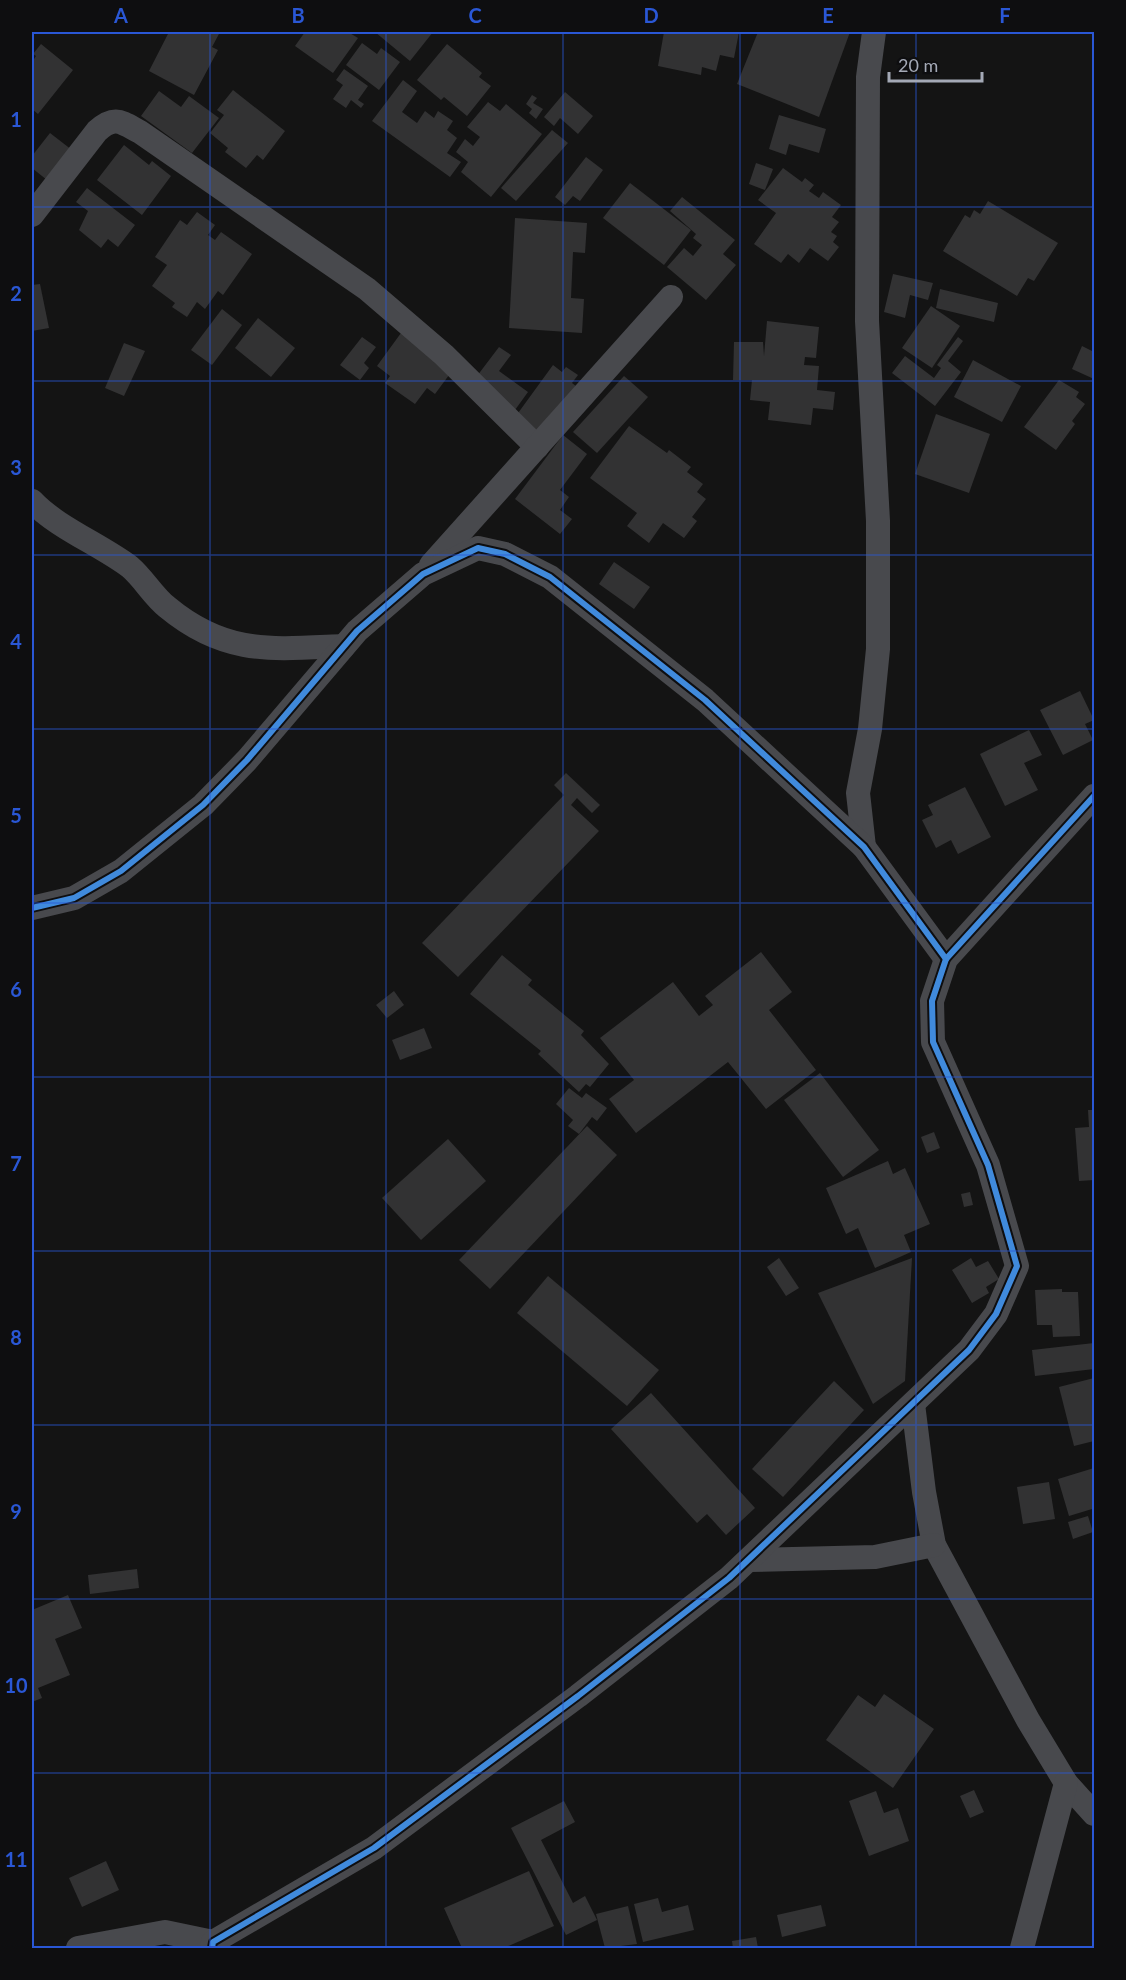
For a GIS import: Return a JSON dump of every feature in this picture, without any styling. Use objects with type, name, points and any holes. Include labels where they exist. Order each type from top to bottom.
[{"type":"street","points":[[864,847],[858,793],[870,729],[878,649],[878,521],[867,321],[868,77],[874,32]]},
{"type":"street","points":[[32,215],[97,131],[107,122],[118,120],[140,132],[367,289],[444,355],[537,447]]},
{"type":"street","points":[[32,908],[74,898],[122,871],[203,805],[247,760],[344,645],[423,574],[671,297]]},
{"type":"street","points":[[32,501],[131,568],[166,607],[201,632],[235,645],[279,648],[344,645]]},
{"type":"street","points":[[423,574],[478,548],[505,554],[550,577],[705,700],[864,847],[946,959]]},
{"type":"street","points":[[78,1948],[165,1932],[213,1945],[374,1848],[578,1696],[749,1560],[969,1350],[996,1314],[1017,1266],[988,1165],[933,1042],[932,1001],[946,959],[1095,796]]},
{"type":"street","points":[[913,1404],[924,1492],[934,1545],[1028,1720],[1066,1783],[1095,1814]]},
{"type":"street","points":[[749,1560],[875,1557],[934,1545]]},
{"type":"street","points":[[1022,1948],[1066,1783]]},
{"type":"building","points":[[169,32],[220,32],[212,47],[218,50],[194,95],[149,71]]},
{"type":"building","points":[[305,32],[348,32],[358,38],[333,73],[295,46]]},
{"type":"building","points":[[375,32],[433,32],[410,61]]},
{"type":"building","points":[[664,32],[739,32],[734,58],[720,55],[716,71],[702,67],[701,75],[658,66]]},
{"type":"building","points":[[758,32],[850,32],[819,117],[737,84]]},
{"type":"building","points":[[362,43],[377,54],[381,48],[400,62],[379,90],[346,65]]},
{"type":"building","points":[[41,44],[73,70],[38,114],[32,109],[32,62],[36,56],[33,54]]},
{"type":"building","points":[[447,44],[482,73],[479,77],[491,86],[467,116],[444,97],[441,100],[417,80]]},
{"type":"building","points":[[344,69],[368,86],[358,100],[364,104],[361,108],[351,100],[346,108],[333,99],[343,85],[336,80]]},
{"type":"building","points":[[403,80],[417,91],[402,112],[417,123],[425,111],[434,118],[438,111],[453,121],[447,130],[457,138],[447,153],[461,162],[450,177],[372,121]]},
{"type":"building","points":[[233,90],[285,131],[263,160],[257,155],[246,168],[225,152],[228,148],[210,133],[224,115],[217,110]]},
{"type":"building","points":[[159,91],[181,107],[189,96],[219,118],[192,153],[141,116]]},
{"type":"building","points":[[565,92],[593,116],[578,134],[560,118],[554,126],[544,117]]},
{"type":"building","points":[[532,95],[537,98],[533,103],[543,109],[536,119],[529,113],[532,109],[526,104]]},
{"type":"building","points":[[488,102],[500,111],[506,104],[542,134],[491,197],[461,172],[468,162],[456,152],[465,139],[473,146],[480,137],[467,127]]},
{"type":"building","points":[[779,115],[826,129],[819,153],[789,144],[786,155],[769,149]]},
{"type":"building","points":[[552,130],[568,143],[516,201],[501,188]]},
{"type":"building","points":[[50,133],[81,157],[57,188],[32,168],[32,156]]},
{"type":"building","points":[[124,145],[149,165],[152,161],[171,176],[142,215],[97,180]]},
{"type":"building","points":[[586,157],[603,170],[580,201],[573,196],[565,205],[555,197]]},
{"type":"building","points":[[756,163],[773,169],[765,190],[749,184]]},
{"type":"building","points":[[783,168],[802,182],[805,178],[814,185],[809,191],[819,198],[823,192],[841,205],[832,217],[839,222],[831,232],[837,236],[833,242],[839,247],[828,261],[810,248],[799,263],[788,254],[781,263],[754,244],[776,213],[758,200]]},
{"type":"building","points":[[630,183],[691,230],[664,265],[603,218]]},
{"type":"building","points":[[87,188],[135,225],[118,247],[108,239],[101,248],[79,230],[88,211],[76,202]]},
{"type":"building","points":[[682,197],[735,240],[723,254],[736,265],[706,300],[667,267],[684,248],[693,256],[702,245],[693,238],[696,234],[670,211]]},
{"type":"building","points":[[988,201],[1058,243],[1034,281],[1028,278],[1017,296],[943,251],[965,215],[970,218],[974,210],[980,214]]},
{"type":"building","points":[[197,212],[215,225],[208,235],[215,240],[221,232],[252,254],[223,295],[218,291],[205,309],[197,302],[187,317],[172,307],[175,303],[152,286],[167,265],[155,257],[180,220],[187,225]]},
{"type":"building","points":[[515,218],[587,223],[585,253],[573,252],[571,298],[584,299],[582,333],[509,328]]},
{"type":"building","points":[[893,274],[933,283],[928,300],[910,295],[905,318],[884,312]]},
{"type":"building","points":[[40,284],[49,328],[32,331],[32,285]]},
{"type":"building","points":[[940,289],[998,303],[994,322],[936,308]]},
{"type":"building","points":[[931,306],[960,326],[932,368],[902,348]]},
{"type":"building","points":[[222,309],[242,325],[212,365],[191,350]]},
{"type":"building","points":[[258,318],[295,348],[271,377],[235,348]]},
{"type":"building","points":[[767,321],[819,327],[816,358],[805,357],[804,365],[819,366],[817,390],[835,392],[833,410],[813,408],[811,425],[768,420],[770,402],[750,400],[752,380],[733,380],[734,342],[763,342],[764,356]]},
{"type":"building","points":[[401,333],[452,371],[435,394],[427,388],[415,404],[385,383],[390,376],[377,366]]},
{"type":"building","points":[[362,337],[376,347],[364,363],[369,368],[360,380],[340,365]]},
{"type":"building","points":[[958,337],[963,341],[948,361],[961,372],[935,406],[892,373],[905,356],[934,378],[941,368],[937,365]]},
{"type":"building","points":[[124,343],[145,351],[124,396],[105,388]]},
{"type":"building","points":[[1082,346],[1094,352],[1094,379],[1072,369]]},
{"type":"building","points":[[499,347],[511,355],[499,371],[528,392],[515,410],[474,380]]},
{"type":"building","points":[[973,360],[1021,386],[1002,422],[954,397]]},
{"type":"building","points":[[553,365],[562,372],[566,367],[578,375],[572,383],[586,394],[543,442],[513,420]]},
{"type":"building","points":[[624,376],[648,397],[597,453],[573,432]]},
{"type":"building","points":[[1059,380],[1079,392],[1076,397],[1085,404],[1072,421],[1075,424],[1056,450],[1024,427]]},
{"type":"building","points":[[936,414],[990,434],[969,493],[915,474]]},
{"type":"building","points":[[629,426],[667,453],[669,450],[691,467],[687,472],[703,484],[697,492],[706,499],[692,517],[697,521],[684,538],[663,523],[649,543],[627,526],[637,513],[590,478]]},
{"type":"building","points":[[563,435],[587,454],[560,490],[569,497],[560,510],[572,519],[560,534],[515,499]]},
{"type":"building","points":[[614,562],[650,587],[634,609],[599,584]]},
{"type":"building","points":[[1080,691],[1094,720],[1085,724],[1093,740],[1063,755],[1040,710]]},
{"type":"building","points":[[1029,730],[1042,755],[1024,763],[1038,790],[1005,806],[980,754]]},
{"type":"building","points":[[566,773],[600,805],[592,813],[577,798],[571,805],[599,831],[458,977],[422,943],[564,795],[554,785]]},
{"type":"building","points":[[965,787],[991,837],[958,854],[951,840],[936,848],[922,820],[933,815],[928,805]]},
{"type":"building","points":[[761,952],[792,992],[769,1010],[816,1070],[766,1109],[728,1062],[636,1133],[609,1099],[634,1080],[600,1038],[673,982],[699,1016],[713,1005],[705,996]]},
{"type":"building","points":[[502,955],[532,980],[528,985],[584,1031],[581,1035],[609,1064],[590,1087],[586,1084],[579,1092],[538,1054],[541,1051],[470,994]]},
{"type":"building","points":[[394,991],[404,1005],[387,1018],[376,1005]]},
{"type":"building","points":[[424,1028],[432,1048],[400,1060],[392,1040]]},
{"type":"building","points":[[820,1073],[879,1150],[843,1177],[784,1100]]},
{"type":"building","points":[[569,1088],[582,1098],[586,1093],[607,1108],[597,1121],[592,1117],[579,1134],[568,1126],[573,1120],[556,1104]]},
{"type":"building","points":[[1088,1110],[1094,1110],[1094,1180],[1079,1181],[1075,1128],[1089,1127]]},
{"type":"building","points":[[587,1126],[617,1155],[490,1289],[459,1260]]},
{"type":"building","points":[[934,1132],[940,1148],[927,1153],[921,1137]]},
{"type":"building","points":[[448,1139],[486,1181],[421,1240],[382,1198]]},
{"type":"building","points":[[888,1161],[893,1174],[905,1168],[930,1224],[904,1235],[911,1252],[875,1268],[858,1228],[846,1234],[826,1188]]},
{"type":"building","points":[[970,1192],[973,1205],[964,1207],[961,1194]]},
{"type":"building","points":[[779,1258],[799,1288],[786,1296],[767,1267]]},
{"type":"building","points":[[912,1258],[905,1381],[873,1404],[818,1293]]},
{"type":"building","points":[[971,1258],[976,1267],[988,1261],[999,1279],[986,1287],[989,1293],[972,1303],[952,1270]]},
{"type":"building","points":[[548,1276],[659,1370],[627,1406],[517,1313]]},
{"type":"building","points":[[1062,1289],[1062,1292],[1078,1292],[1080,1336],[1053,1337],[1052,1325],[1037,1325],[1035,1290]]},
{"type":"building","points":[[1094,1343],[1094,1369],[1035,1376],[1032,1350]]},
{"type":"building","points":[[1094,1378],[1094,1441],[1074,1446],[1059,1387]]},
{"type":"building","points":[[834,1381],[864,1410],[783,1497],[752,1469]]},
{"type":"building","points":[[651,1393],[755,1508],[726,1535],[707,1514],[697,1523],[611,1429]]},
{"type":"building","points":[[1094,1468],[1094,1516],[1092,1509],[1069,1516],[1058,1479]]},
{"type":"building","points":[[1049,1482],[1055,1519],[1023,1524],[1017,1487]]},
{"type":"building","points":[[1088,1516],[1093,1532],[1073,1539],[1068,1522]]},
{"type":"building","points":[[137,1569],[139,1588],[90,1594],[88,1575]]},
{"type":"building","points":[[68,1595],[82,1628],[55,1639],[70,1675],[38,1688],[42,1698],[32,1702],[32,1610]]},
{"type":"building","points":[[884,1694],[934,1729],[893,1788],[826,1740],[858,1695],[875,1707]]},
{"type":"building","points":[[974,1790],[984,1812],[970,1818],[960,1796]]},
{"type":"building","points":[[876,1791],[884,1813],[898,1808],[909,1841],[869,1856],[849,1801]]},
{"type":"building","points":[[564,1801],[575,1822],[541,1840],[573,1903],[585,1896],[597,1920],[566,1935],[511,1828]]},
{"type":"building","points":[[106,1861],[119,1890],[82,1907],[69,1878]]},
{"type":"building","points":[[529,1871],[554,1926],[504,1948],[462,1948],[444,1908]]},
{"type":"building","points":[[658,1898],[662,1912],[688,1905],[694,1930],[643,1942],[634,1904]]},
{"type":"building","points":[[821,1905],[826,1926],[782,1937],[777,1915]]},
{"type":"building","points":[[628,1906],[637,1944],[605,1948],[596,1914]]},
{"type":"building","points":[[756,1937],[758,1948],[733,1948],[732,1941]]},
{"type":"cycle path","points":[[32,908],[74,898],[121,871],[203,805],[247,760],[357,631],[423,574],[478,548],[505,554],[550,577],[705,700],[864,847],[946,959]]},
{"type":"cycle path","points":[[212,1948],[213,1942],[374,1848],[578,1696],[729,1578],[969,1350],[996,1314],[1017,1266],[988,1165],[933,1042],[932,1001],[946,959],[1094,796]]}]
